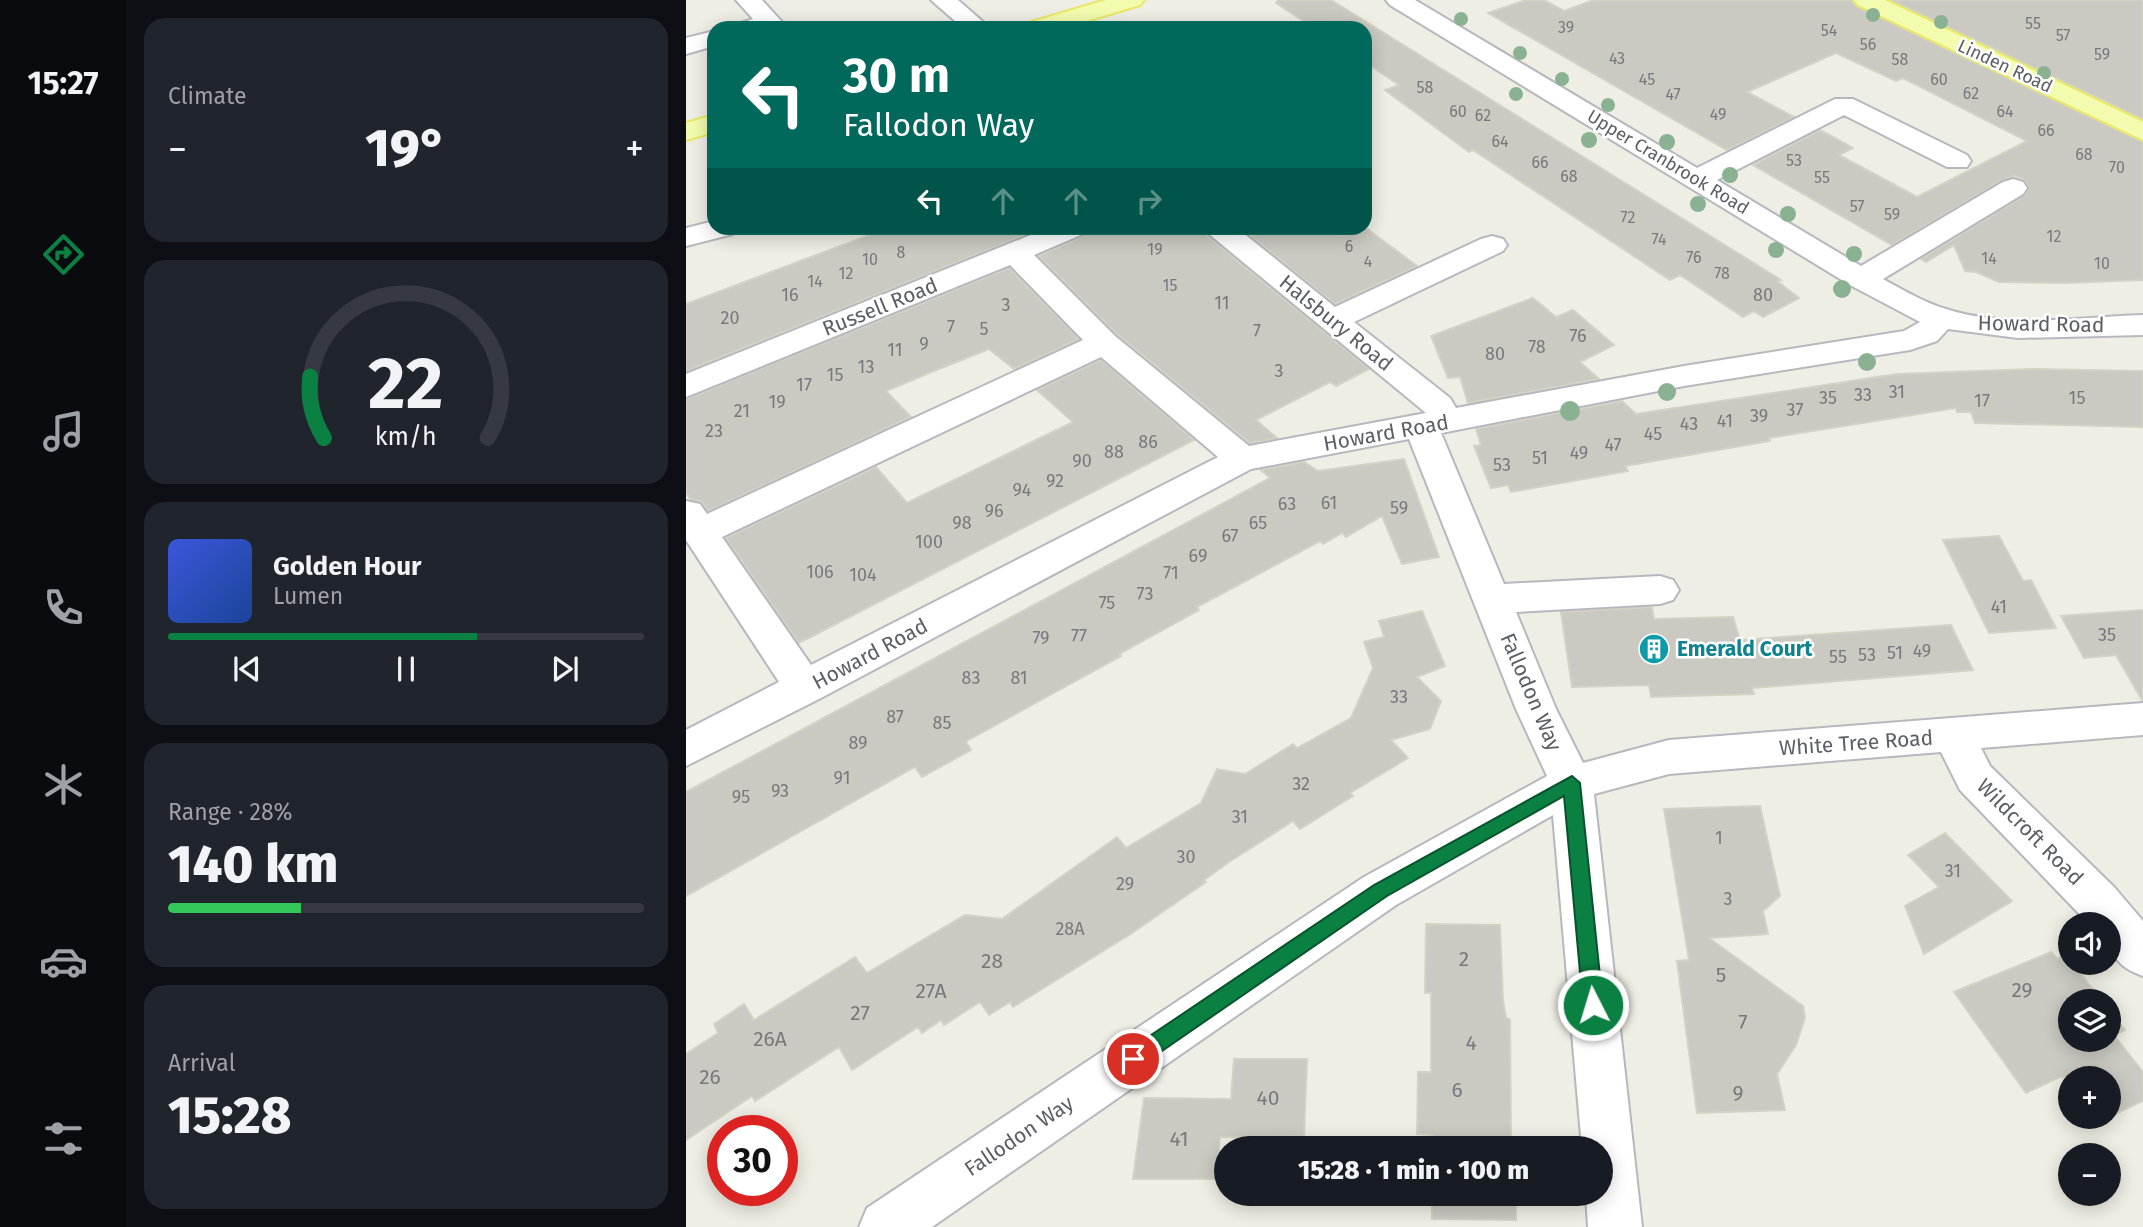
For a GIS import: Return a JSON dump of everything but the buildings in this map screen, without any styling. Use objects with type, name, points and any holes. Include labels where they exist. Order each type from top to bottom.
[{"type":"main road","points":[[1061,21],[1132,0]]},
{"type":"main road","name":"Linden Road","points":[[1866,0],[2143,132]]},
{"type":"main road","points":[[686,132],[707,126]]},
{"type":"street","points":[[748,0],[769,21]]},
{"type":"street","points":[[943,0],[969,21]]},
{"type":"street","name":"Upper Cranbrook Road","points":[[1398,0],[1861,279],[1941,318]]},
{"type":"street","points":[[686,46],[707,40]]},
{"type":"street","points":[[1697,179],[1844,105],[1957,161]]},
{"type":"street","points":[[1861,279],[2012,188]]},
{"type":"street","points":[[686,237],[707,232]]},
{"type":"street","name":"Russell Road","points":[[686,386],[1056,235]]},
{"type":"street","name":"Halsbury Road","points":[[1228,235],[1438,406],[1434,424]]},
{"type":"street","points":[[1332,320],[1492,245]]},
{"type":"street","points":[[1014,252],[1104,343],[1241,459]]},
{"type":"street","name":"Howard Road","points":[[686,749],[1241,459],[1684,376],[1910,340],[1926,334],[1941,318],[1997,328],[2143,325]]},
{"type":"street","points":[[805,688],[693,522],[1104,343]]},
{"type":"street","name":"Fallodon Way","points":[[886,1227],[1380,891],[1572,783],[1536,709],[1491,599],[1434,424]]},
{"type":"street","points":[[1491,599],[1660,590]]},
{"type":"street","name":"White Tree Road","points":[[1572,783],[1669,757],[2143,719]]},
{"type":"street","name":"Wildcroft Road","points":[[1954,735],[1975,778],[2098,901],[2143,955]]},
{"type":"street","points":[[1572,783],[1615,1227]]},
{"type":"place","name":"Emerald Court","points":[[1654,649]]},
{"type":"route","points":[[1133,1059],[1380,891],[1572,783],[1593,1005]]}]
